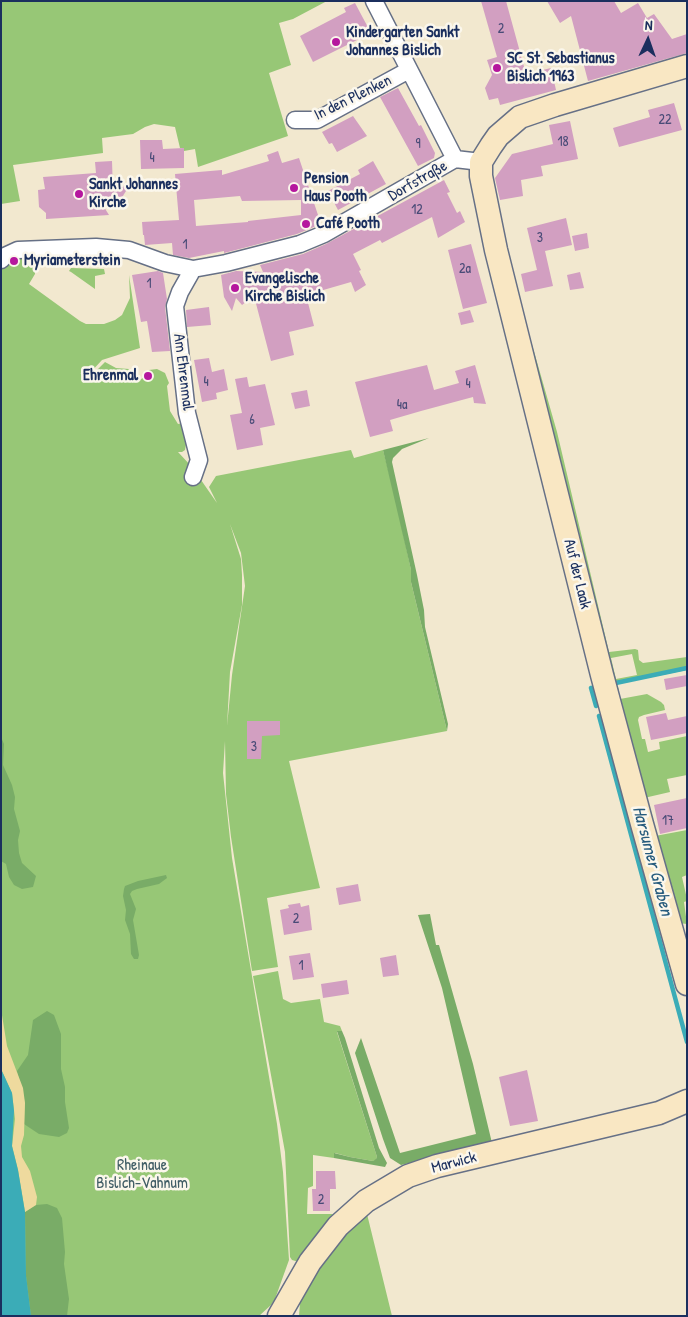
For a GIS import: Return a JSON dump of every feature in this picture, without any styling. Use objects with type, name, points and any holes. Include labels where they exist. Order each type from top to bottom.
[{"type":"main road","points":[[481,162],[498,136],[520,117],[687,66]]},
{"type":"main road","name":"Auf der Laak","points":[[481,162],[481,176],[488,212],[524,364],[612,714],[687,984]]},
{"type":"main road","name":"Marwick","points":[[279,1316],[310,1262],[338,1226],[372,1197],[408,1176],[437,1166],[659,1113],[687,1101]]},
{"type":"street","name":"In den Plenken","points":[[374,1],[455,159]]},
{"type":"street","name":"In den Plenken","points":[[295,120],[317,120],[409,70]]},
{"type":"street","name":"Dorfstraße","points":[[194,269],[226,263],[291,246],[324,234],[455,159],[481,162]]},
{"type":"street","points":[[1,260],[18,250],[104,248],[128,250],[165,263],[194,269]]},
{"type":"street","name":"Am Ehrenmal","points":[[193,477],[199,460],[187,413],[175,306],[180,292],[194,269]]},
{"type":"green space","points":[[1,1],[327,1],[293,19],[279,23],[291,65],[269,73],[288,136],[198,167],[195,149],[184,151],[184,148],[180,148],[175,127],[154,124],[133,134],[102,138],[103,153],[13,165],[20,201],[1,204]]},
{"type":"green space","name":"Rheinaue Bislich-Vahnum","points":[[17,259],[26,259],[35,264],[35,274],[29,284],[86,324],[104,324],[122,315],[130,298],[129,275],[140,348],[102,360],[90,373],[92,375],[105,362],[116,368],[129,369],[129,377],[132,381],[137,382],[144,377],[147,380],[151,376],[147,372],[149,370],[157,369],[165,373],[169,383],[167,386],[170,411],[178,424],[183,423],[187,439],[185,450],[178,452],[192,467],[217,503],[209,487],[216,476],[351,450],[354,458],[383,450],[395,496],[411,570],[411,582],[447,731],[289,761],[320,888],[267,898],[278,967],[252,971],[231,837],[226,794],[225,741],[223,773],[232,858],[277,1124],[283,1172],[289,1260],[275,1299],[259,1316],[1,1316],[1,270]],"holes":[[[230,524],[241,553],[245,586],[232,675],[227,726],[230,672],[242,605],[241,559]]]},
{"type":"green space","points":[[71,268],[104,269],[105,274],[95,276],[95,289],[69,271]]},
{"type":"green space","points":[[521,306],[557,432],[609,652],[635,649],[638,650],[639,660],[643,663],[687,657],[687,670],[617,684],[619,690],[613,691]],"holes":[[[632,654],[637,675],[616,679],[611,658]]]},
{"type":"green space","points":[[429,438],[402,449],[393,458],[392,462],[424,610],[425,627],[448,724],[447,731],[411,582],[411,570],[383,450]]},
{"type":"green space","points":[[647,694],[661,702],[665,710],[639,717],[642,739],[645,739],[648,752],[660,749],[659,742],[687,736],[687,775],[667,779],[670,792],[644,798],[620,699]]},
{"type":"green space","points":[[1,737],[4,744],[3,765],[15,797],[14,809],[20,831],[18,840],[19,853],[22,863],[36,876],[33,887],[22,889],[14,885],[9,877],[6,864],[1,861]]},
{"type":"green space","points":[[687,830],[687,875],[682,877],[687,899],[684,902],[687,924],[678,923],[655,836]]},
{"type":"green space","points":[[166,875],[167,878],[159,884],[137,889],[130,894],[136,909],[133,920],[139,955],[138,959],[134,959],[131,954],[130,934],[125,920],[126,910],[123,896],[125,886]]},
{"type":"green space","points":[[430,914],[436,945],[439,945],[473,1064],[492,1143],[401,1165],[390,1158],[355,1053],[361,1038],[400,1153],[476,1134],[442,988],[418,915]]},
{"type":"green space","points":[[278,971],[283,999],[291,1003],[320,999],[324,1022],[340,1026],[342,1031],[337,1032],[377,1157],[373,1161],[335,1153],[334,1158],[313,1155],[313,1186],[308,1188],[307,1214],[333,1214],[314,1238],[299,1262],[292,1260],[290,1257],[285,1152],[253,976]]},
{"type":"green space","points":[[47,1011],[54,1015],[61,1034],[61,1069],[65,1087],[69,1128],[67,1133],[59,1137],[39,1134],[24,1124],[25,1103],[17,1071],[28,1055],[33,1020]]},
{"type":"green space","points":[[337,1031],[342,1031],[345,1038],[379,1148],[387,1163],[385,1167],[334,1158],[334,1153],[373,1161],[377,1157]]},
{"type":"green space","points":[[47,1204],[57,1208],[62,1218],[65,1252],[64,1264],[69,1299],[67,1316],[31,1316],[26,1276],[25,1212],[36,1205]]},
{"type":"green space","points":[[367,1214],[392,1316],[299,1316],[300,1303],[308,1283],[344,1235]]},
{"type":"sand","points":[[1,1009],[7,1046],[23,1088],[25,1103],[24,1135],[21,1146],[22,1157],[30,1171],[37,1197],[36,1205],[25,1212],[12,1146],[15,1119],[12,1093],[1,1069]]},
{"type":"water","points":[[1,1069],[12,1093],[14,1111],[12,1146],[25,1212],[26,1275],[31,1316],[1,1316]]},
{"type":"building","points":[[481,1],[506,1],[526,74],[551,68],[556,90],[500,105],[498,98],[489,100],[485,88],[492,75],[487,60],[497,57]]},
{"type":"building","points":[[547,1],[614,1],[621,13],[638,3],[647,18],[654,14],[672,39],[687,34],[687,53],[588,81],[571,16],[560,23]]},
{"type":"building","points":[[355,3],[371,33],[313,62],[300,36],[346,12],[344,8]]},
{"type":"building","points":[[398,88],[419,126],[421,125],[435,153],[434,158],[418,166],[380,97]]},
{"type":"building","points":[[674,103],[682,130],[619,147],[613,128],[650,117],[648,110]]},
{"type":"building","points":[[353,116],[367,136],[337,152],[332,143],[329,144],[322,132]]},
{"type":"building","points":[[570,121],[578,159],[541,166],[543,176],[521,180],[523,196],[500,200],[495,178],[512,154],[553,144],[549,125]]},
{"type":"building","points":[[140,140],[162,140],[163,149],[184,148],[184,168],[141,169]]},
{"type":"building","points":[[278,151],[282,163],[299,158],[321,224],[297,234],[228,252],[224,253],[224,251],[189,258],[173,255],[172,243],[145,245],[142,222],[179,220],[175,174],[222,170],[222,175],[269,161],[267,155]],"holes":[[[240,196],[242,201],[301,200],[301,215],[196,226],[194,200]]]},
{"type":"building","name":"Sankt Johannes Kirche","points":[[112,161],[113,191],[131,183],[116,207],[104,207],[109,215],[46,219],[46,213],[39,207],[38,190],[45,189],[43,177],[96,173],[95,162]]},
{"type":"building","points":[[373,161],[386,184],[338,210],[328,191],[360,174],[358,170]]},
{"type":"building","points":[[444,180],[450,192],[447,193],[457,213],[460,211],[465,222],[438,238],[432,217],[382,243],[380,240],[353,254],[366,285],[355,292],[351,282],[306,295],[314,326],[289,332],[294,355],[271,361],[254,296],[242,305],[236,298],[232,311],[224,297],[221,275],[236,271],[263,272],[260,265],[303,254],[326,244]]},
{"type":"building","points":[[566,218],[572,245],[545,251],[553,286],[525,292],[521,274],[537,270],[527,228]]},
{"type":"building","points":[[587,233],[589,248],[575,251],[572,236]]},
{"type":"building","points":[[471,244],[487,303],[463,309],[448,250]]},
{"type":"building","points":[[158,271],[163,273],[167,299],[165,307],[170,351],[152,352],[147,321],[141,322],[132,275]]},
{"type":"building","points":[[580,272],[584,288],[570,290],[567,275]]},
{"type":"building","points":[[209,307],[211,325],[187,327],[186,310]]},
{"type":"building","points":[[470,310],[474,322],[461,325],[458,313]]},
{"type":"building","points":[[209,358],[212,372],[224,369],[228,390],[216,393],[217,399],[202,402],[194,360]]},
{"type":"building","points":[[427,365],[434,390],[459,383],[455,371],[475,365],[486,404],[474,403],[473,397],[421,411],[390,420],[393,431],[370,437],[355,382]]},
{"type":"building","points":[[247,377],[249,387],[265,384],[275,425],[260,428],[263,445],[237,450],[230,415],[242,413],[235,379]]},
{"type":"building","points":[[307,390],[310,406],[295,409],[291,393]]},
{"type":"building","points":[[687,675],[687,686],[666,690],[664,679]]},
{"type":"building","points":[[666,713],[668,720],[687,716],[687,733],[651,740],[646,717]]},
{"type":"building","points":[[247,721],[280,721],[280,735],[262,736],[261,759],[247,759]]},
{"type":"building","points":[[687,798],[687,828],[660,834],[654,805]]},
{"type":"building","points":[[358,884],[361,901],[339,905],[336,888]]},
{"type":"building","points":[[300,903],[301,907],[309,905],[312,930],[284,935],[280,910],[289,908],[288,905]]},
{"type":"building","points":[[310,953],[314,977],[293,980],[289,956]]},
{"type":"building","points":[[396,955],[399,975],[383,977],[380,958]]},
{"type":"building","points":[[347,980],[349,994],[323,998],[321,984]]},
{"type":"building","points":[[527,1070],[538,1121],[510,1126],[499,1077]]},
{"type":"building","points":[[316,1171],[335,1171],[336,1189],[330,1189],[330,1211],[313,1211],[312,1189],[316,1189]]},
{"type":"waterway","name":"Harsumer Graben","points":[[611,684],[687,668]]},
{"type":"waterway","name":"Harsumer Graben","points":[[596,706],[591,688],[599,687]]},
{"type":"waterway","name":"Harsumer Graben","points":[[599,716],[687,1042]]},
{"type":"place","name":"Kindergarten Sankt Johannes Bislich","points":[[336,42]]},
{"type":"place","name":"SC St. Sebastianus Bislich 1963","points":[[497,68]]},
{"type":"place","name":"Pension Haus Pooth","points":[[294,188]]},
{"type":"place","name":"Sankt Johannes Kirche","points":[[79,194]]},
{"type":"place","name":"Café Pooth","points":[[306,224]]},
{"type":"place","name":"Myriameterstein","points":[[14,261]]},
{"type":"place","name":"Evangelische Kirche Bislich","points":[[235,288]]},
{"type":"place","name":"Ehrenmal","points":[[148,376]]}]
